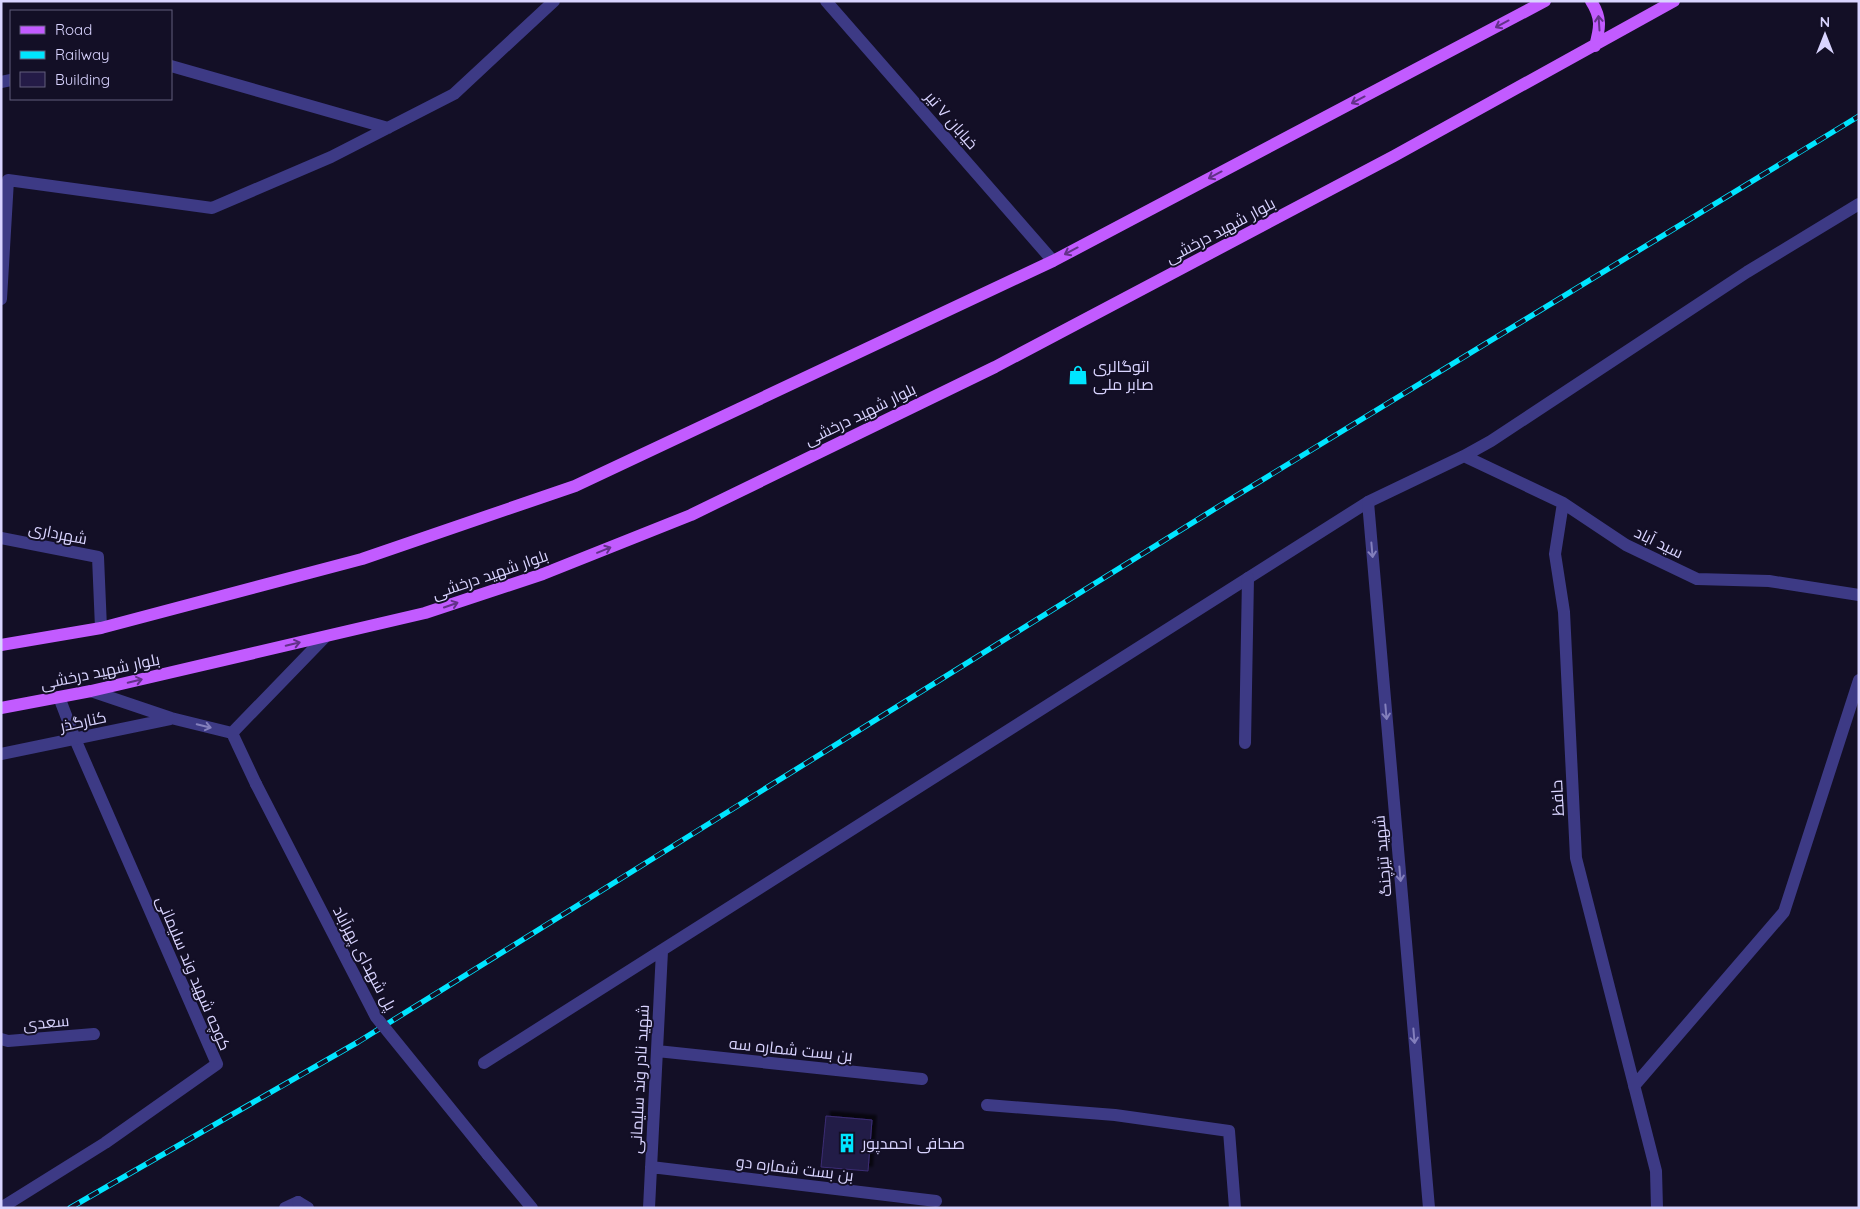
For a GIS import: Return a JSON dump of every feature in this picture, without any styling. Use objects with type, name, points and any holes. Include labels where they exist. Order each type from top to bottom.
[{"type":"main road","points":[[1,645],[101,628],[362,560],[574,486],[1053,261],[1545,1]]},
{"type":"main road","points":[[1591,1],[1598,11],[1600,29],[1595,46]]},
{"type":"main road","name":"بلوار شهید درخشی","points":[[1,708],[91,691],[434,610],[543,574],[691,515],[995,366],[1402,152],[1674,1]]},
{"type":"street","points":[[1,299],[8,180],[212,208],[331,157],[454,94],[554,1]]},
{"type":"street","name":"خیابان ۷ تیر","points":[[826,1],[1053,261]]},
{"type":"street","points":[[172,66],[388,128]]},
{"type":"street","points":[[484,1063],[1368,502],[1491,441],[1747,272],[1859,204]]},
{"type":"street","name":"سید آباد","points":[[1464,456],[1563,504],[1626,545],[1697,579],[1770,581],[1859,595]]},
{"type":"street","name":"شهید تیزچنگ","points":[[1368,502],[1429,1208]]},
{"type":"street","name":"حافظ","points":[[1563,504],[1555,554],[1564,612],[1576,858],[1656,1171],[1657,1208]]},
{"type":"street","name":"شهرداری","points":[[1,538],[98,557],[101,628]]},
{"type":"street","points":[[1245,743],[1248,578]]},
{"type":"street","points":[[91,691],[171,718],[232,733],[325,637]]},
{"type":"street","points":[[1634,1086],[1784,912],[1859,680]]},
{"type":"street","points":[[59,697],[75,739]]},
{"type":"street","name":"کنارگذر","points":[[1,754],[171,718]]},
{"type":"street","name":"پل شهدای پهرآباد","points":[[232,733],[256,784],[376,1017],[532,1208]]},
{"type":"street","name":"کوچه شهید وند سلیمانی","points":[[1,1208],[105,1143],[217,1064],[75,739]]},
{"type":"street","name":"شهید نادر وند سلیمانی","points":[[649,1208],[662,951]]},
{"type":"street","name":"سعدی","points":[[1,1039],[8,1041],[94,1034]]},
{"type":"street","name":"بن بست شماره سه","points":[[657,1051],[922,1079]]},
{"type":"street","points":[[987,1105],[1115,1115],[1230,1131],[1235,1208]]},
{"type":"street","name":"بن بست شماره دو","points":[[651,1167],[936,1201]]},
{"type":"street","points":[[285,1208],[301,1206]]},
{"type":"building","name":"صحافی احمدپور","points":[[826,1116],[872,1120],[868,1171],[821,1167]]},
{"type":"railway","points":[[70,1208],[358,1042],[1221,505],[1859,116]]},
{"type":"place","name":"اتوگالری صابر ملی","points":[[1078,375]]},
{"type":"place","name":"صحافی احمدپور","points":[[847,1143]]}]
